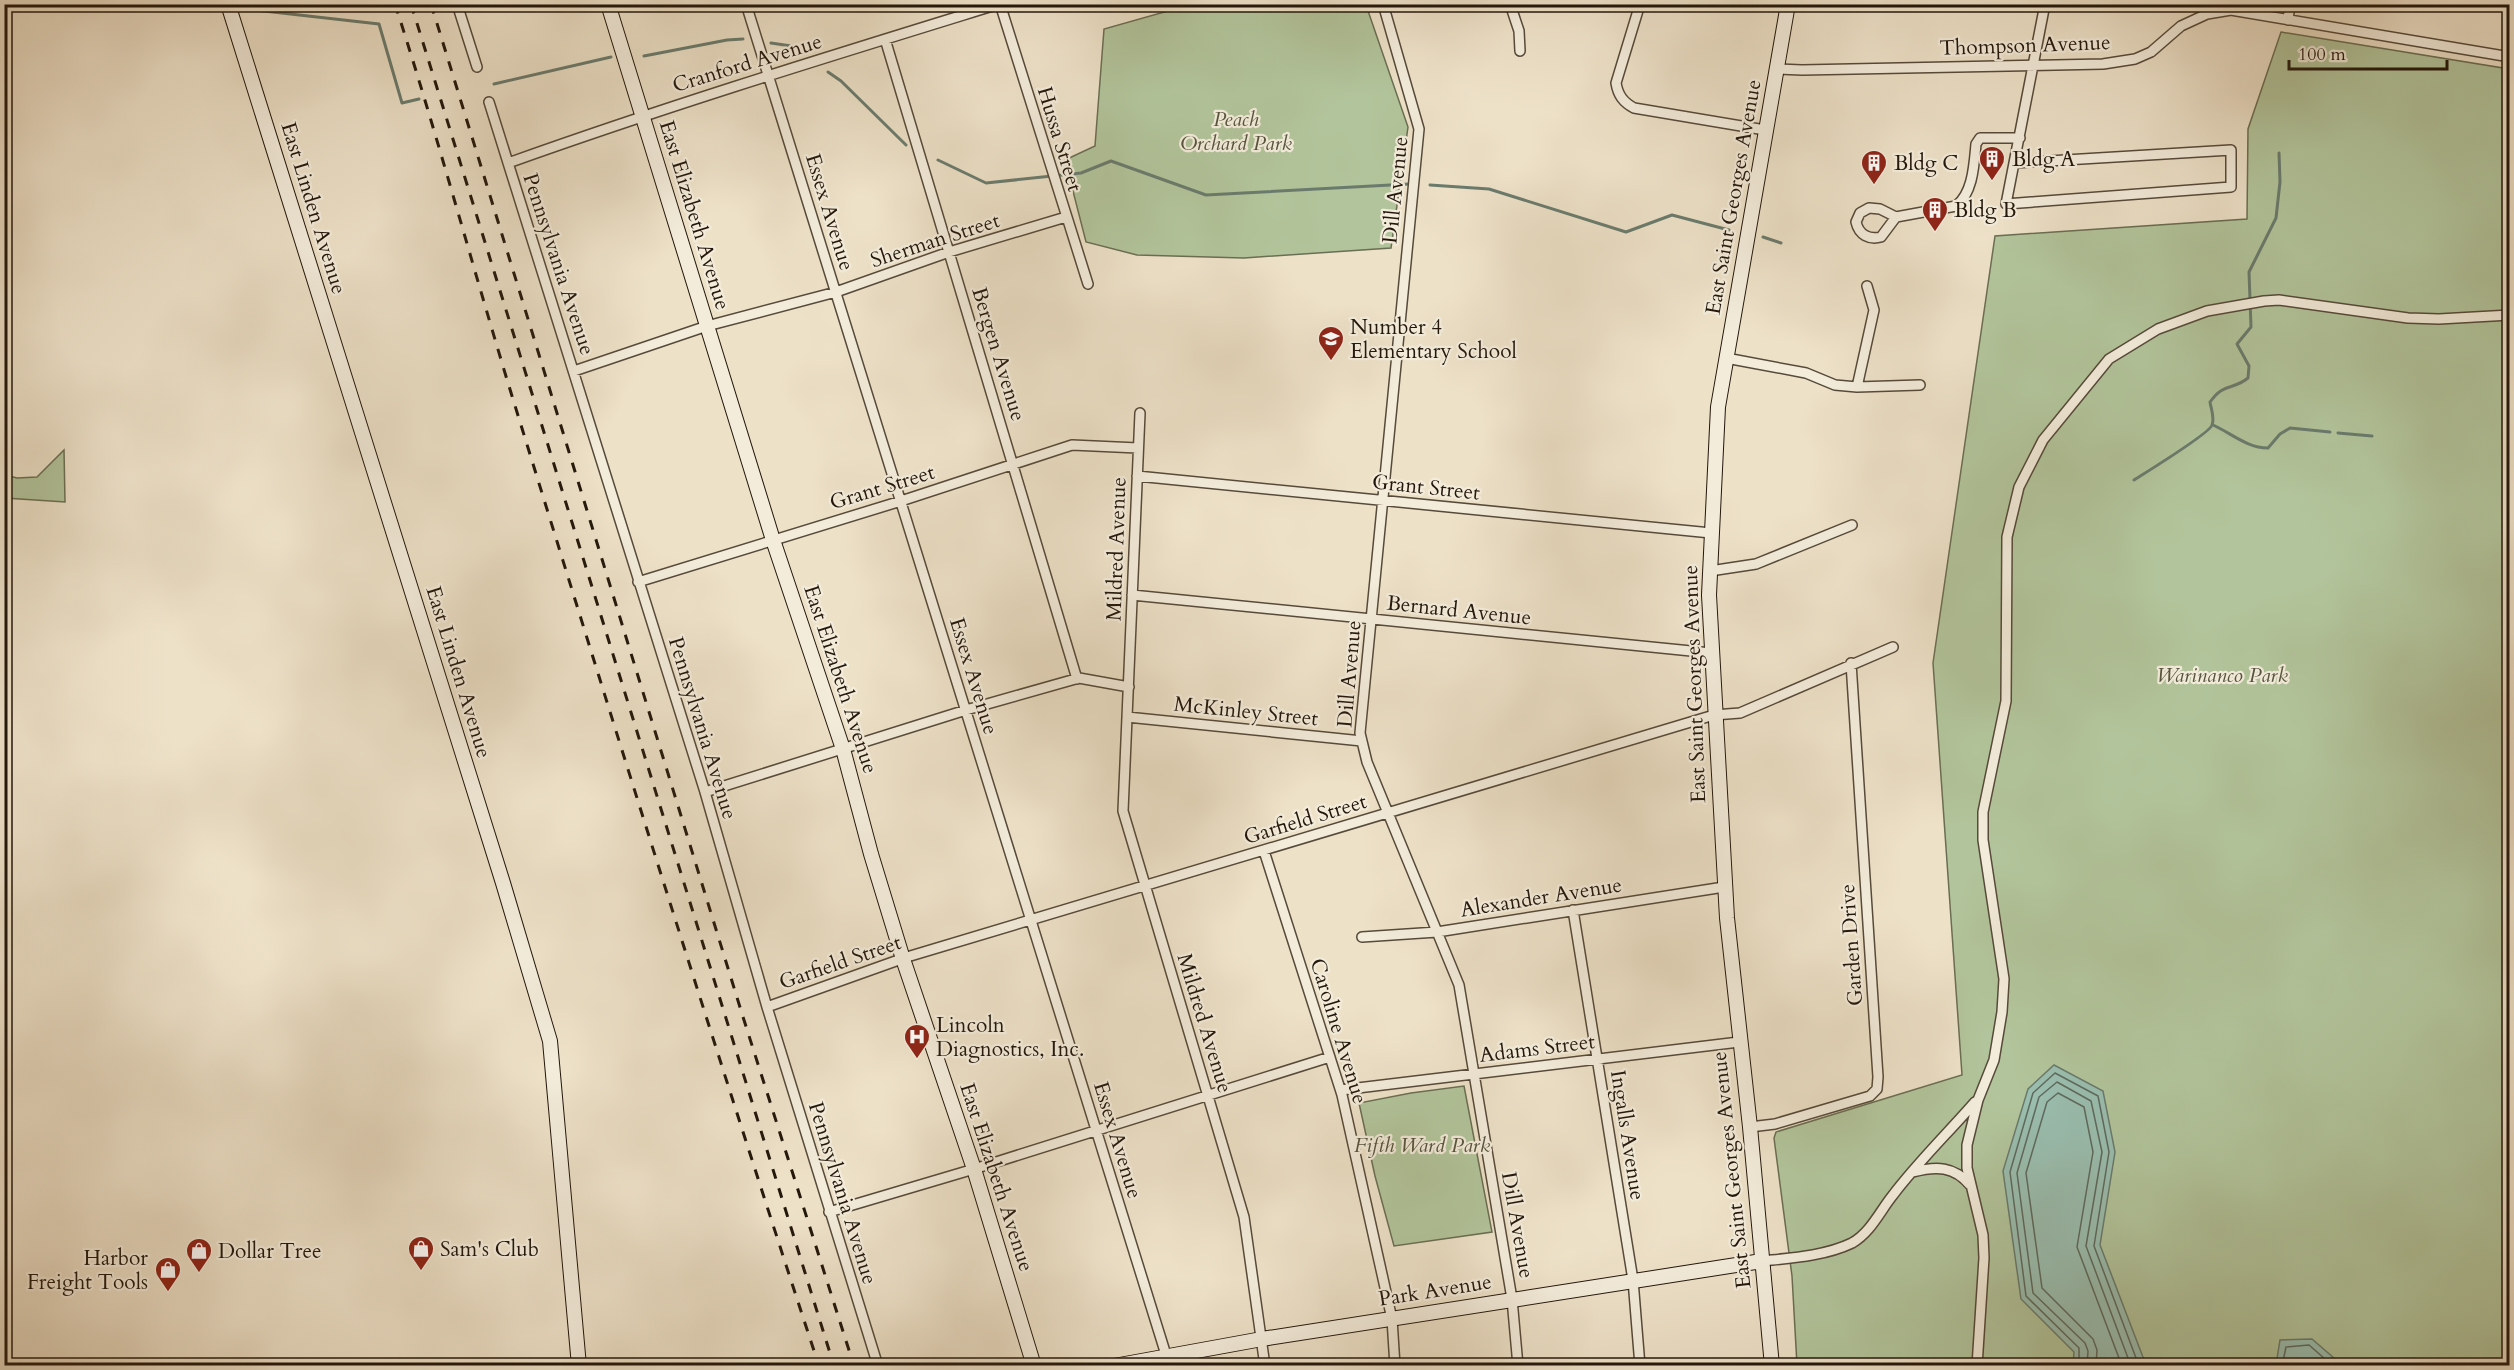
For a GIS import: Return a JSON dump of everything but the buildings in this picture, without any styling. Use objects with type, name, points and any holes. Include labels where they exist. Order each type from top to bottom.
[{"type":"street","name":"East Linden Avenue","points":[[228,4],[503,883],[550,1041],[579,1365]]},
{"type":"street","points":[[457,4],[477,67]]},
{"type":"street","name":"East Elizabeth Avenue","points":[[608,4],[773,540],[843,749],[871,854],[903,959],[974,1169],[1034,1365]]},
{"type":"street","name":"Essex Avenue","points":[[746,4],[1167,1358]]},
{"type":"street","name":"Cranford Avenue","points":[[508,163],[716,90],[769,77],[1000,4]]},
{"type":"street","name":"Hussa Street","points":[[1000,4],[1088,284]]},
{"type":"street","name":"Dill Avenue","points":[[1383,4],[1419,129],[1360,733],[1367,762],[1459,985],[1512,1299],[1518,1365]]},
{"type":"street","points":[[1510,4],[1520,37],[1520,51]]},
{"type":"street","points":[[1640,4],[1616,83],[1618,91],[1627,104],[1634,108],[1765,130]]},
{"type":"street","name":"East Saint Georges Avenue","points":[[1772,1365],[1750,1127],[1724,887],[1714,715],[1710,571],[1718,407],[1788,4]]},
{"type":"street","points":[[2015,163],[2231,150],[2231,187],[2006,204],[2045,4]]},
{"type":"street","points":[[2288,20],[2290,4]]},
{"type":"street","name":"Thompson Avenue","points":[[1776,69],[2103,64],[2135,59],[2151,52],[2181,26],[2207,14],[2230,10],[2510,57]]},
{"type":"street","name":"Bergen Avenue","points":[[885,39],[1077,679]]},
{"type":"street","name":"Pennsylvania Avenue","points":[[489,102],[705,792],[767,1007],[878,1365]]},
{"type":"street","points":[[1896,217],[1956,206],[1963,201],[1968,191],[1976,144],[1980,138],[2020,138]]},
{"type":"street","name":"Sherman Street","points":[[574,372],[707,326],[836,292],[949,252],[1066,217]]},
{"type":"street","points":[[1857,387],[1874,310],[1868,286]]},
{"type":"street","points":[[1977,1365],[1984,1258],[1983,1235],[1967,1168],[1967,1146],[1978,1100],[1994,1060],[2004,979],[1983,840],[1983,812],[2006,701],[2007,537],[2019,487],[2043,440],[2109,359],[2158,329],[2207,311],[2264,301],[2299,302],[2408,318],[2439,319],[2510,315]]},
{"type":"street","points":[[1726,358],[1806,373],[1835,385],[1857,387],[1920,385]]},
{"type":"street","name":"Mildred Avenue","points":[[1140,413],[1123,811],[1244,1217],[1265,1365]]},
{"type":"street","name":"Grant Street","points":[[638,582],[901,501],[1072,445],[1138,448]]},
{"type":"street","name":"Grant Street","points":[[1137,476],[1711,533]]},
{"type":"street","points":[[1710,571],[1756,564],[1852,525]]},
{"type":"street","name":"Bernard Avenue","points":[[1132,595],[1712,653]]},
{"type":"street","name":"Garfield Street","points":[[767,1007],[903,959],[1031,920],[1714,715],[1740,712],[1893,647]]},
{"type":"street","name":"Garden Drive","points":[[1750,1127],[1775,1124],[1860,1100],[1870,1096],[1877,1089],[1851,663]]},
{"type":"street","points":[[705,792],[966,710],[1077,679],[1129,687]]},
{"type":"street","name":"McKinley Street","points":[[1127,717],[1362,741]]},
{"type":"street","name":"Caroline Avenue","points":[[1264,850],[1341,1090],[1392,1318],[1395,1365]]},
{"type":"street","name":"Alexander Avenue","points":[[1362,937],[1437,932],[1724,887]]},
{"type":"street","name":"Ingalls Avenue","points":[[1573,910],[1633,1280],[1640,1365]]},
{"type":"street","name":"Adams Street","points":[[1341,1090],[1739,1042]]},
{"type":"street","points":[[829,1212],[1097,1132],[1330,1058]]},
{"type":"street","points":[[1762,1261],[1802,1257],[1837,1248],[1853,1242],[1868,1231],[1893,1195],[1978,1100]]},
{"type":"street","points":[[1913,1172],[1944,1168],[1964,1179],[1971,1186]]},
{"type":"street","name":"Park Avenue","points":[[1114,1365],[1141,1363],[1262,1339],[1392,1318],[1762,1261]]},
{"type":"green space","name":"Peach Orchard Park","points":[[1189,5],[1366,5],[1408,127],[1391,248],[1244,258],[1137,255],[1086,242],[1065,160],[1095,146],[1104,29]]},
{"type":"green space","name":"Warinanco Park","points":[[2281,32],[2509,69],[2509,1365],[1797,1365],[1792,1276],[1774,1138],[1776,1132],[1962,1075],[1933,663],[1995,236],[2247,219],[2248,129]]},
{"type":"green space","points":[[64,450],[65,502],[5,498],[5,475],[17,478],[37,477]]},
{"type":"green space","name":"Fifth Ward Park","points":[[1464,1086],[1492,1232],[1394,1246],[1375,1176],[1359,1103]]},
{"type":"water","points":[[2054,1065],[2103,1091],[2115,1152],[2100,1245],[2146,1365],[2073,1365],[2074,1352],[2021,1299],[2003,1171],[2028,1089]]},
{"type":"water","points":[[2312,1339],[2342,1365],[2276,1365],[2280,1340]]},
{"type":"waterway","points":[[252,4],[255,10],[379,24],[402,103],[419,99]]},
{"type":"waterway","points":[[644,56],[743,39]]},
{"type":"waterway","points":[[771,43],[798,47]]},
{"type":"waterway","points":[[494,84],[611,57]]},
{"type":"waterway","points":[[828,72],[841,81],[906,145]]},
{"type":"waterway","points":[[2134,480],[2209,429],[2213,419],[2210,402],[2224,389],[2248,378],[2249,366],[2237,344],[2251,327],[2249,272],[2276,218],[2280,182],[2279,153]]},
{"type":"waterway","points":[[938,160],[986,183],[1081,173],[1111,161],[1206,195],[1409,184]]},
{"type":"waterway","points":[[1430,185],[1489,189],[1626,232],[1672,215],[1729,230]]},
{"type":"waterway","points":[[1763,237],[1781,243]]},
{"type":"waterway","points":[[2213,425],[2253,446],[2268,448],[2280,434],[2290,428],[2330,432]]},
{"type":"waterway","points":[[2338,433],[2372,436]]},
{"type":"railway","points":[[395,4],[587,639],[819,1366]]},
{"type":"railway","points":[[411,4],[834,1366]]},
{"type":"railway","points":[[431,4],[743,1017],[854,1366]]},
{"type":"place","name":"Bldg A","points":[[1992,182]]},
{"type":"place","name":"Bldg C","points":[[1874,186]]},
{"type":"place","name":"Bldg B","points":[[1935,233]]},
{"type":"place","name":"Number 4 Elementary School","points":[[1331,362]]},
{"type":"place","name":"Lincoln Diagnostics, Inc.","points":[[917,1060]]},
{"type":"place","name":"Sam's Club","points":[[421,1272]]},
{"type":"place","name":"Dollar Tree","points":[[199,1274]]},
{"type":"place","name":"Harbor Freight Tools","points":[[168,1293]]}]
